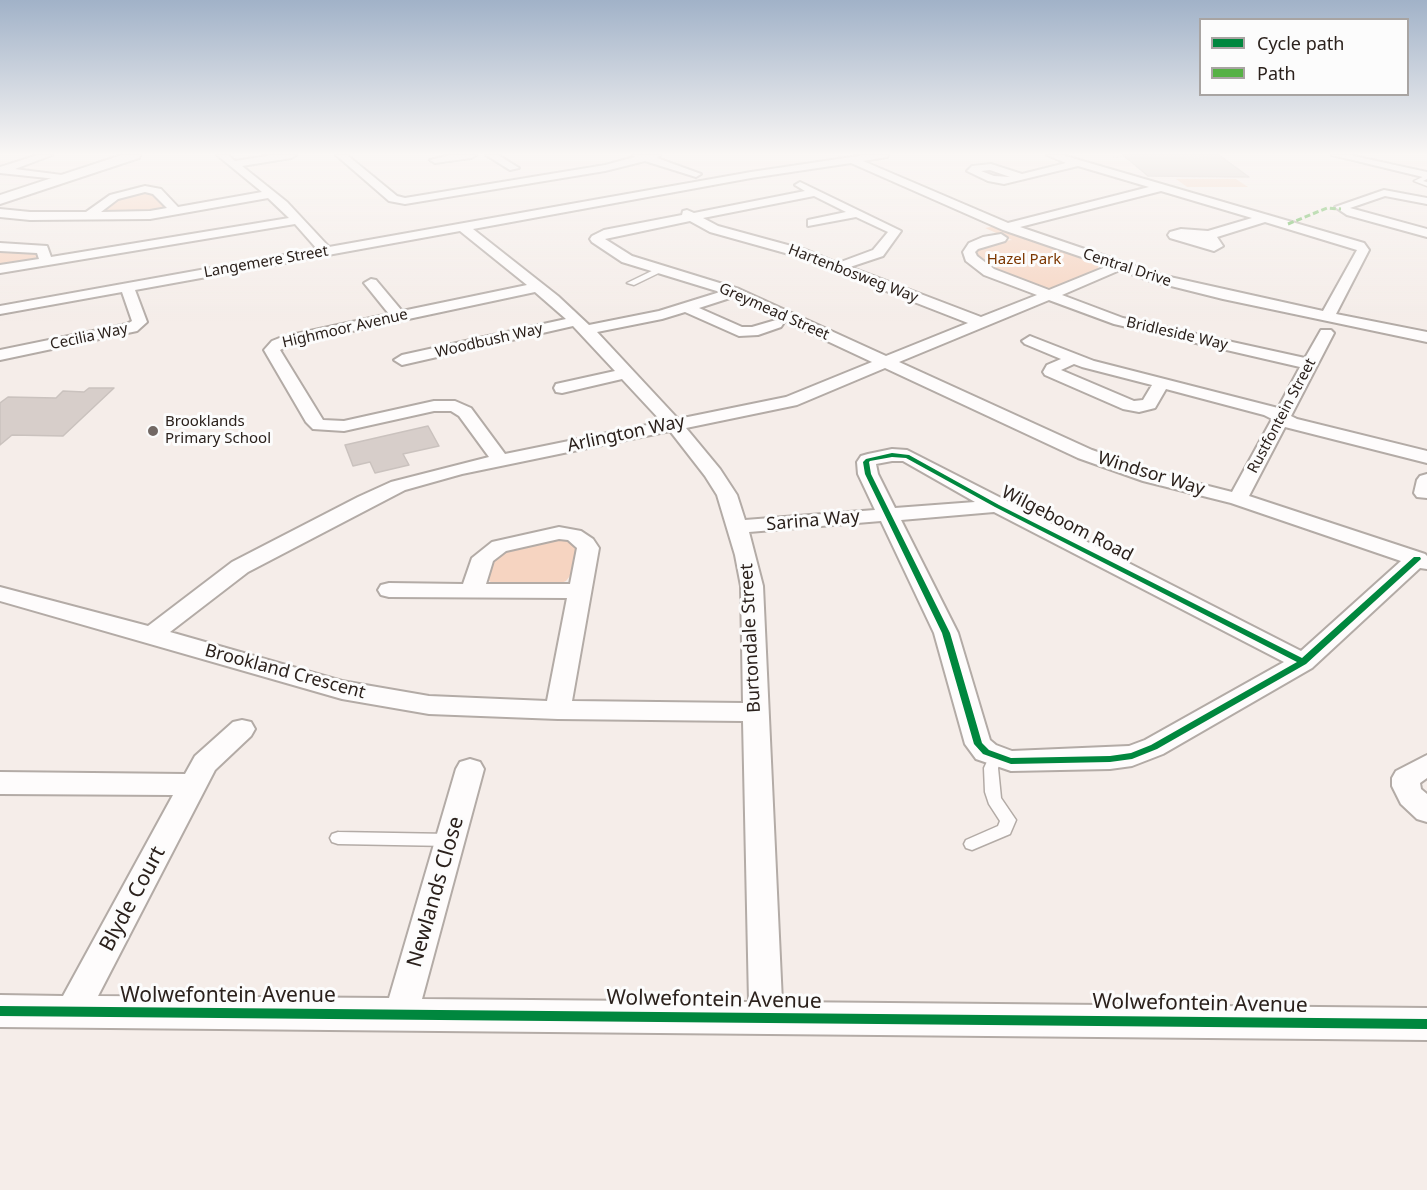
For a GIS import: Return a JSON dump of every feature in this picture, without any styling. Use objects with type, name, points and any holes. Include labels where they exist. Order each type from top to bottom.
[{"type":"street","points":[[88,216],[95,211]]},
{"type":"street","points":[[0,213],[24,216],[88,216],[150,215],[176,211]]},
{"type":"street","points":[[288,211],[326,251]]},
{"type":"street","name":"Langemere Street","points":[[0,310],[555,211]]},
{"type":"street","name":"Hartenbosweg Way","points":[[681,211],[719,230],[784,248],[839,267],[980,322]]},
{"type":"street","points":[[692,217],[725,211]]},
{"type":"street","points":[[839,267],[876,254],[895,233],[891,228],[853,211]]},
{"type":"street","name":"Central Drive","points":[[959,211],[1004,232],[1327,325],[1427,337]]},
{"type":"street","points":[[1004,232],[1080,211]]},
{"type":"street","points":[[1239,211],[1265,218]]},
{"type":"street","points":[[1346,211],[1427,233]]},
{"type":"street","points":[[812,223],[858,213]]},
{"type":"street","name":"Greymead Street","points":[[692,217],[597,237],[597,241],[620,255],[734,292],[884,361]]},
{"type":"street","points":[[1209,235],[1265,218]]},
{"type":"street","name":"Rustfontein Street","points":[[1238,499],[1308,364],[1363,250],[1349,241],[1265,218]]},
{"type":"street","points":[[0,269],[297,220]]},
{"type":"street","name":"Burtondale Street","points":[[463,227],[582,325],[628,373],[719,480],[746,555],[752,586],[766,1018]]},
{"type":"street","name":"Bridleside Way","points":[[1004,232],[973,246],[969,252],[971,258],[989,272],[1146,328],[1308,364]]},
{"type":"street","points":[[0,247],[42,249],[47,262]]},
{"type":"street","name":"Arlington Way","points":[[152,635],[240,567],[365,501],[426,477],[791,401],[1119,266]]},
{"type":"street","points":[[371,284],[398,316]]},
{"type":"street","name":"Highmoor Avenue","points":[[500,460],[465,412],[455,406],[435,406],[344,426],[319,425],[272,350],[277,344],[287,340],[538,287]]},
{"type":"street","name":"Cecilia Way","points":[[0,355],[132,328],[139,324],[140,320],[127,288]]},
{"type":"street","name":"Woodbush Way","points":[[402,360],[582,325],[688,308],[734,292]]},
{"type":"street","points":[[688,308],[733,330],[743,332],[758,331],[776,324]]},
{"type":"street","points":[[1030,341],[1073,359],[1270,411],[1291,423],[1427,457]]},
{"type":"street","points":[[1073,359],[1053,368],[1052,372],[1129,405],[1146,405],[1161,384]]},
{"type":"street","name":"Windsor Way","points":[[884,361],[1085,454],[1150,477],[1238,499],[1422,561]]},
{"type":"street","points":[[562,388],[628,373]]},
{"type":"street","name":"Wilgeboom Road","points":[[888,514],[866,468],[868,460],[892,455],[907,456],[997,506],[1303,662]]},
{"type":"street","name":"Sarina Way","points":[[737,528],[997,506]]},
{"type":"street","points":[[888,514],[946,633],[978,744],[986,752],[1011,762],[1110,759],[1132,756],[1154,747],[1303,662],[1422,561]]},
{"type":"street","points":[[471,591],[483,558],[493,549],[559,533],[581,538],[588,548],[558,710]]},
{"type":"street","points":[[389,590],[579,591]]},
{"type":"street","name":"Brookland Crescent","points":[[0,594],[342,690],[429,705],[558,710],[756,712]]},
{"type":"street","name":"Blyde Court","points":[[72,1012],[205,763],[242,729]]},
{"type":"street","points":[[1427,765],[1406,778],[1406,786],[1412,796],[1427,811]]},
{"type":"street","name":"Newlands Close","points":[[401,1015],[470,769]]},
{"type":"street","points":[[0,783],[193,785]]},
{"type":"street","name":"Wolwefontein Avenue","points":[[0,1011],[1427,1024]]},
{"type":"lane","points":[[631,283],[663,269]]},
{"type":"lane","points":[[972,844],[1005,830],[1008,820],[994,800],[992,792],[991,768],[996,757]]},
{"type":"lane","points":[[338,838],[450,840]]},
{"type":"green space","points":[[100,211],[164,211],[163,211],[101,213]]},
{"type":"green space","name":"Hazel Park","points":[[996,226],[1096,263],[1099,270],[1058,287],[1048,288],[981,264],[975,253],[976,250],[986,243],[1012,240],[985,228]]},
{"type":"green space","points":[[0,249],[38,251],[39,259],[0,267]]},
{"type":"green space","points":[[550,538],[568,539],[574,542],[579,550],[573,572],[566,581],[559,584],[495,585],[485,578],[494,554]]},
{"type":"building","points":[[89,388],[114,388],[63,436],[12,435],[0,445],[0,403],[8,397],[56,398],[63,391],[84,392]]},
{"type":"building","points":[[428,426],[439,446],[403,454],[409,465],[375,473],[370,462],[353,466],[345,445]]},
{"type":"marked path","points":[[1288,224],[1321,211]]},
{"type":"cycle path","points":[[1303,662],[997,506],[907,456],[892,455],[866,462],[868,474],[946,633],[978,744],[986,752],[1011,761],[1110,759],[1132,756],[1154,747],[1303,662],[1417,559]]},
{"type":"cycle path","points":[[0,1011],[1427,1024]]},
{"type":"place","name":"Brooklands Primary School","points":[[153,431]]}]
